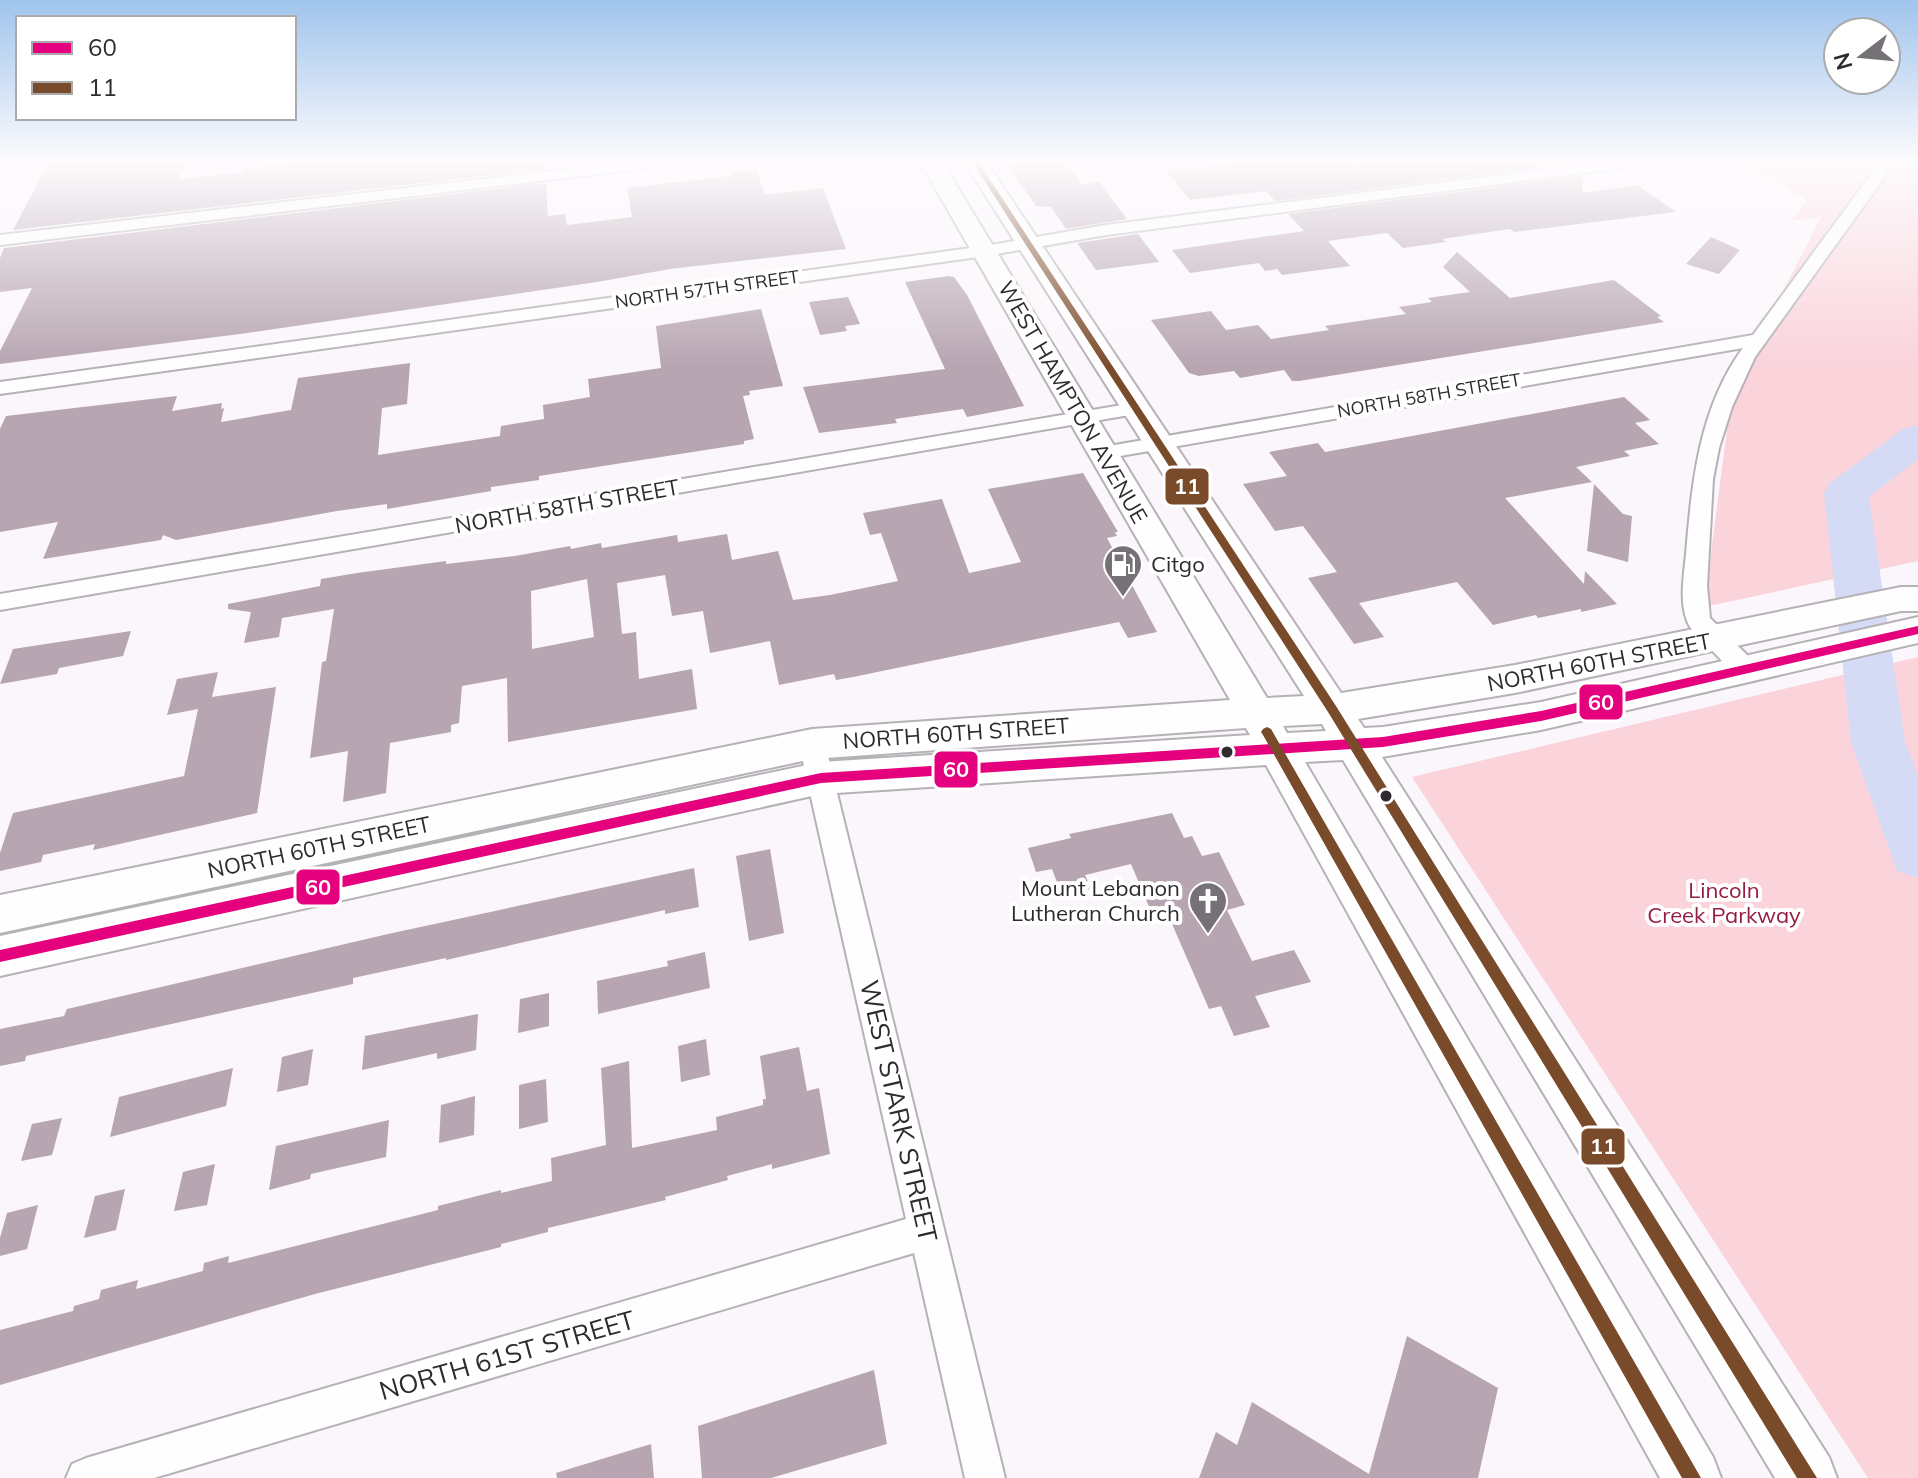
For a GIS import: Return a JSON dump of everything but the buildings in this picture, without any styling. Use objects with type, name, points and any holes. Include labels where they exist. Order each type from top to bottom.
[{"type":"main road","name":"WEST HAMPTON AVENUE","points":[[972,229],[1256,712],[1692,1478]]},
{"type":"main road","name":"WEST HAMPTON AVENUE","points":[[1018,229],[1332,709],[1808,1478]]},
{"type":"main road","name":"NORTH 60TH STREET","points":[[0,914],[816,761],[1256,712],[1332,709],[1504,681],[1909,599]]},
{"type":"main road","name":"NORTH 60TH STREET","points":[[0,956],[816,761],[1383,742],[1541,716],[1914,632]]},
{"type":"street","points":[[0,240],[94,229]]},
{"type":"street","name":"NORTH 57TH STREET","points":[[0,388],[985,251],[1114,229]]},
{"type":"street","points":[[1747,671],[1698,621],[1695,586],[1703,479],[1722,407],[1756,340],[1838,229]]},
{"type":"street","name":"NORTH 58TH STREET","points":[[1103,453],[1756,340]]},
{"type":"street","name":"NORTH 58TH STREET","points":[[0,602],[1134,409]]},
{"type":"street","name":"WEST STARK STREET","points":[[816,761],[985,1478]]},
{"type":"street","name":"NORTH 61ST STREET","points":[[86,1478],[928,1231]]},
{"type":"green space","points":[[1815,229],[1918,229],[1918,561],[1704,607],[1732,391]]},
{"type":"green space","name":"Lincoln Creek Parkway","points":[[1918,657],[1918,1478],[1868,1478],[1412,777]]},
{"type":"waterway","points":[[1918,438],[1846,493],[1878,742],[1918,853]]},
{"type":"transit line","name":"11","points":[[1019,229],[1332,709],[1808,1478]]},
{"type":"transit line","name":"60","points":[[0,956],[821,778],[1383,742],[1541,716],[1918,630]]},
{"type":"transit line","name":"11","points":[[1267,732],[1692,1478]]},
{"type":"place","name":"Citgo","points":[[1123,598]]},
{"type":"place","name":"Mount Lebanon Lutheran Church","points":[[1208,935]]}]
